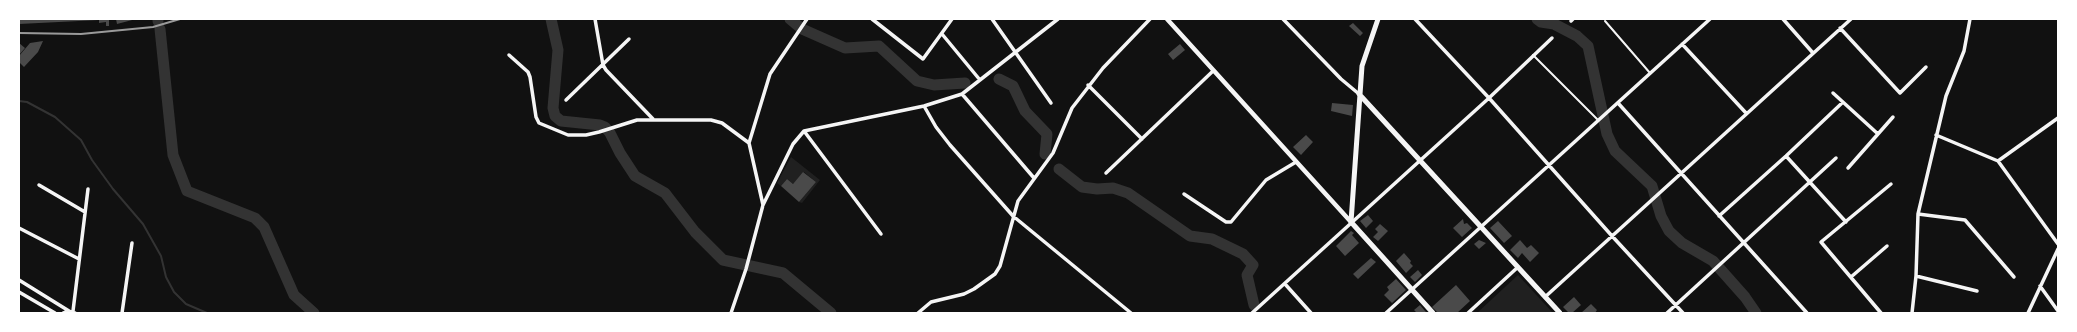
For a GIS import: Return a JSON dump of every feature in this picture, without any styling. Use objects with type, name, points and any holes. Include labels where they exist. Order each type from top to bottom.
[{"type":"main road","points":[[1378,19],[1362,66],[1351,222],[1433,313]]},
{"type":"main road","points":[[1359,94],[1560,313]]},
{"type":"street","points":[[595,19],[603,64],[611,76],[653,120]]},
{"type":"street","points":[[763,204],[749,143],[770,74],[807,19]]},
{"type":"street","points":[[872,19],[923,59],[952,19]]},
{"type":"street","points":[[992,19],[1051,103]]},
{"type":"street","points":[[731,313],[746,269],[763,204],[793,144],[804,131],[924,106],[962,94],[1058,19]]},
{"type":"street","points":[[918,313],[931,302],[964,294],[995,274],[1000,266],[1018,201],[1053,153],[1072,108],[1088,85],[1125,43],[1150,19]]},
{"type":"street","points":[[1167,19],[1351,222]]},
{"type":"street","points":[[1283,19],[1341,79],[1359,94]]},
{"type":"street","points":[[1415,19],[1489,98],[1548,166],[1683,313]]},
{"type":"street","points":[[1386,313],[1710,19]]},
{"type":"street","points":[[1783,19],[1813,53]]},
{"type":"street","points":[[1545,297],[1680,172],[1850,19]]},
{"type":"street","points":[[1912,313],[1916,276],[1918,214],[1946,96],[1964,51],[1970,19]]},
{"type":"street","points":[[1840,28],[1900,93],[1926,67]]},
{"type":"street","points":[[942,34],[980,80]]},
{"type":"street","points":[[1252,313],[1489,98],[1552,38]]},
{"type":"street","points":[[566,100],[629,39]]},
{"type":"street","points":[[1682,44],[1746,113]]},
{"type":"street","points":[[509,55],[528,72],[536,117],[539,122],[568,134],[586,135],[637,120],[711,120],[722,123],[749,143]]},
{"type":"street","points":[[1106,173],[1213,71]]},
{"type":"street","points":[[1088,85],[1142,139]]},
{"type":"street","points":[[1833,93],[1842,103],[1878,134]]},
{"type":"street","points":[[962,94],[1034,178]]},
{"type":"street","points":[[1618,103],[1806,313]]},
{"type":"street","points":[[1719,216],[1842,103]]},
{"type":"street","points":[[924,106],[936,127],[950,145],[1013,216],[1131,313]]},
{"type":"street","points":[[1848,168],[1893,117]]},
{"type":"street","points":[[1998,161],[2058,118]]},
{"type":"street","points":[[804,131],[881,234]]},
{"type":"street","points":[[1936,135],[1998,161],[2058,244]]},
{"type":"street","points":[[1786,156],[1846,222]]},
{"type":"street","points":[[1667,313],[1836,158]]},
{"type":"street","points":[[1184,194],[1226,222],[1231,222],[1266,180],[1296,162]]},
{"type":"street","points":[[1881,313],[1821,242],[1891,184]]},
{"type":"street","points":[[39,185],[85,212]]},
{"type":"street","points":[[72,312],[88,189]]},
{"type":"street","points":[[1918,214],[1965,220],[2014,277]]},
{"type":"street","points":[[19,228],[79,260]]},
{"type":"street","points":[[122,313],[132,243]]},
{"type":"street","points":[[1851,277],[1887,246]]},
{"type":"street","points":[[2028,313],[2058,248]]},
{"type":"street","points":[[1468,313],[1518,267]]},
{"type":"street","points":[[1916,276],[1977,291]]},
{"type":"street","points":[[19,280],[72,312]]},
{"type":"street","points":[[1285,284],[1311,313]]},
{"type":"street","points":[[2040,286],[2058,311]]},
{"type":"street","points":[[20,292],[55,313]]},
{"type":"street","points":[[63,313],[72,312]]},
{"type":"lane","points":[[1605,20],[1650,73]]},
{"type":"lane","points":[[1533,55],[1599,120]]},
{"type":"shaded area","points":[[791,157],[820,180],[802,203],[799,202],[816,182],[804,172],[793,184],[787,179],[781,186],[777,183]]},
{"type":"shaded area","points":[[1518,275],[1553,313],[1477,313]]},
{"type":"building","points":[[19,19],[109,19],[109,26],[106,26],[106,22],[99,23],[99,20],[19,24]]},
{"type":"building","points":[[116,19],[136,19],[117,24]]},
{"type":"building","points":[[1353,23],[1363,33],[1360,36],[1349,26]]},
{"type":"building","points":[[43,41],[38,52],[24,67],[19,62],[19,56],[30,43]]},
{"type":"building","points":[[19,43],[25,48],[19,55]]},
{"type":"building","points":[[1180,44],[1185,50],[1173,60],[1168,54]]},
{"type":"building","points":[[1332,103],[1353,105],[1352,116],[1331,111]]},
{"type":"building","points":[[1306,135],[1313,142],[1301,155],[1293,147]]},
{"type":"building","points":[[803,172],[816,182],[799,202],[781,186],[787,179],[793,184]]},
{"type":"building","points":[[1368,215],[1373,221],[1366,228],[1360,221]]},
{"type":"building","points":[[1463,219],[1464,224],[1467,223],[1472,228],[1462,237],[1453,228]]},
{"type":"building","points":[[1498,221],[1512,236],[1504,243],[1490,228]]},
{"type":"building","points":[[1380,224],[1388,231],[1378,241],[1373,237],[1378,232],[1375,229]]},
{"type":"building","points":[[1351,231],[1354,233],[1352,235],[1359,243],[1345,256],[1336,246]]},
{"type":"building","points":[[1479,240],[1486,243],[1479,249],[1474,244]]},
{"type":"building","points":[[1520,240],[1527,248],[1531,245],[1539,253],[1530,262],[1522,253],[1518,258],[1510,250]]},
{"type":"building","points":[[1404,253],[1411,261],[1410,263],[1413,266],[1406,273],[1396,261]]},
{"type":"building","points":[[1371,258],[1376,262],[1358,279],[1353,274]]},
{"type":"building","points":[[1418,270],[1422,275],[1415,282],[1410,277]]},
{"type":"building","points":[[1396,279],[1406,290],[1392,303],[1384,295],[1389,290],[1387,287]]},
{"type":"building","points":[[1456,285],[1470,301],[1457,313],[1438,313],[1432,307]]},
{"type":"building","points":[[1574,297],[1581,305],[1572,313],[1569,313],[1563,307]]},
{"type":"building","points":[[1591,304],[1597,310],[1595,313],[1581,313]]},
{"type":"building","points":[[1420,305],[1427,313],[1417,313],[1414,310]]},
{"type":"waterway","points":[[551,19],[558,50],[553,108],[555,116],[561,121],[600,125],[605,127],[635,176],[665,193],[695,232],[723,260],[783,273],[831,313]]},
{"type":"waterway","points":[[790,19],[802,29],[845,48],[879,46],[917,81],[934,85],[965,83]]},
{"type":"waterway","points":[[1537,19],[1541,22],[1554,24],[1577,36],[1588,46],[1607,134],[1615,151],[1652,186],[1661,216],[1669,231],[1682,243],[1713,261],[1745,297],[1756,313]]},
{"type":"waterway","points":[[160,29],[173,155],[187,191],[255,218],[264,227],[294,295],[314,313]]},
{"type":"waterway","points":[[999,79],[1013,86],[1025,111],[1047,134],[1045,154]]},
{"type":"waterway","points":[[19,101],[27,102],[55,117],[81,140],[92,160],[113,189],[143,224],[161,256],[166,277],[174,292],[186,304],[207,313]]},
{"type":"waterway","points":[[1059,169],[1082,187],[1097,189],[1113,188],[1128,193],[1190,236],[1212,239],[1243,254],[1253,265],[1247,275],[1254,305]]},
{"type":"railway","points":[[19,33],[81,34],[153,27],[180,19]]}]
